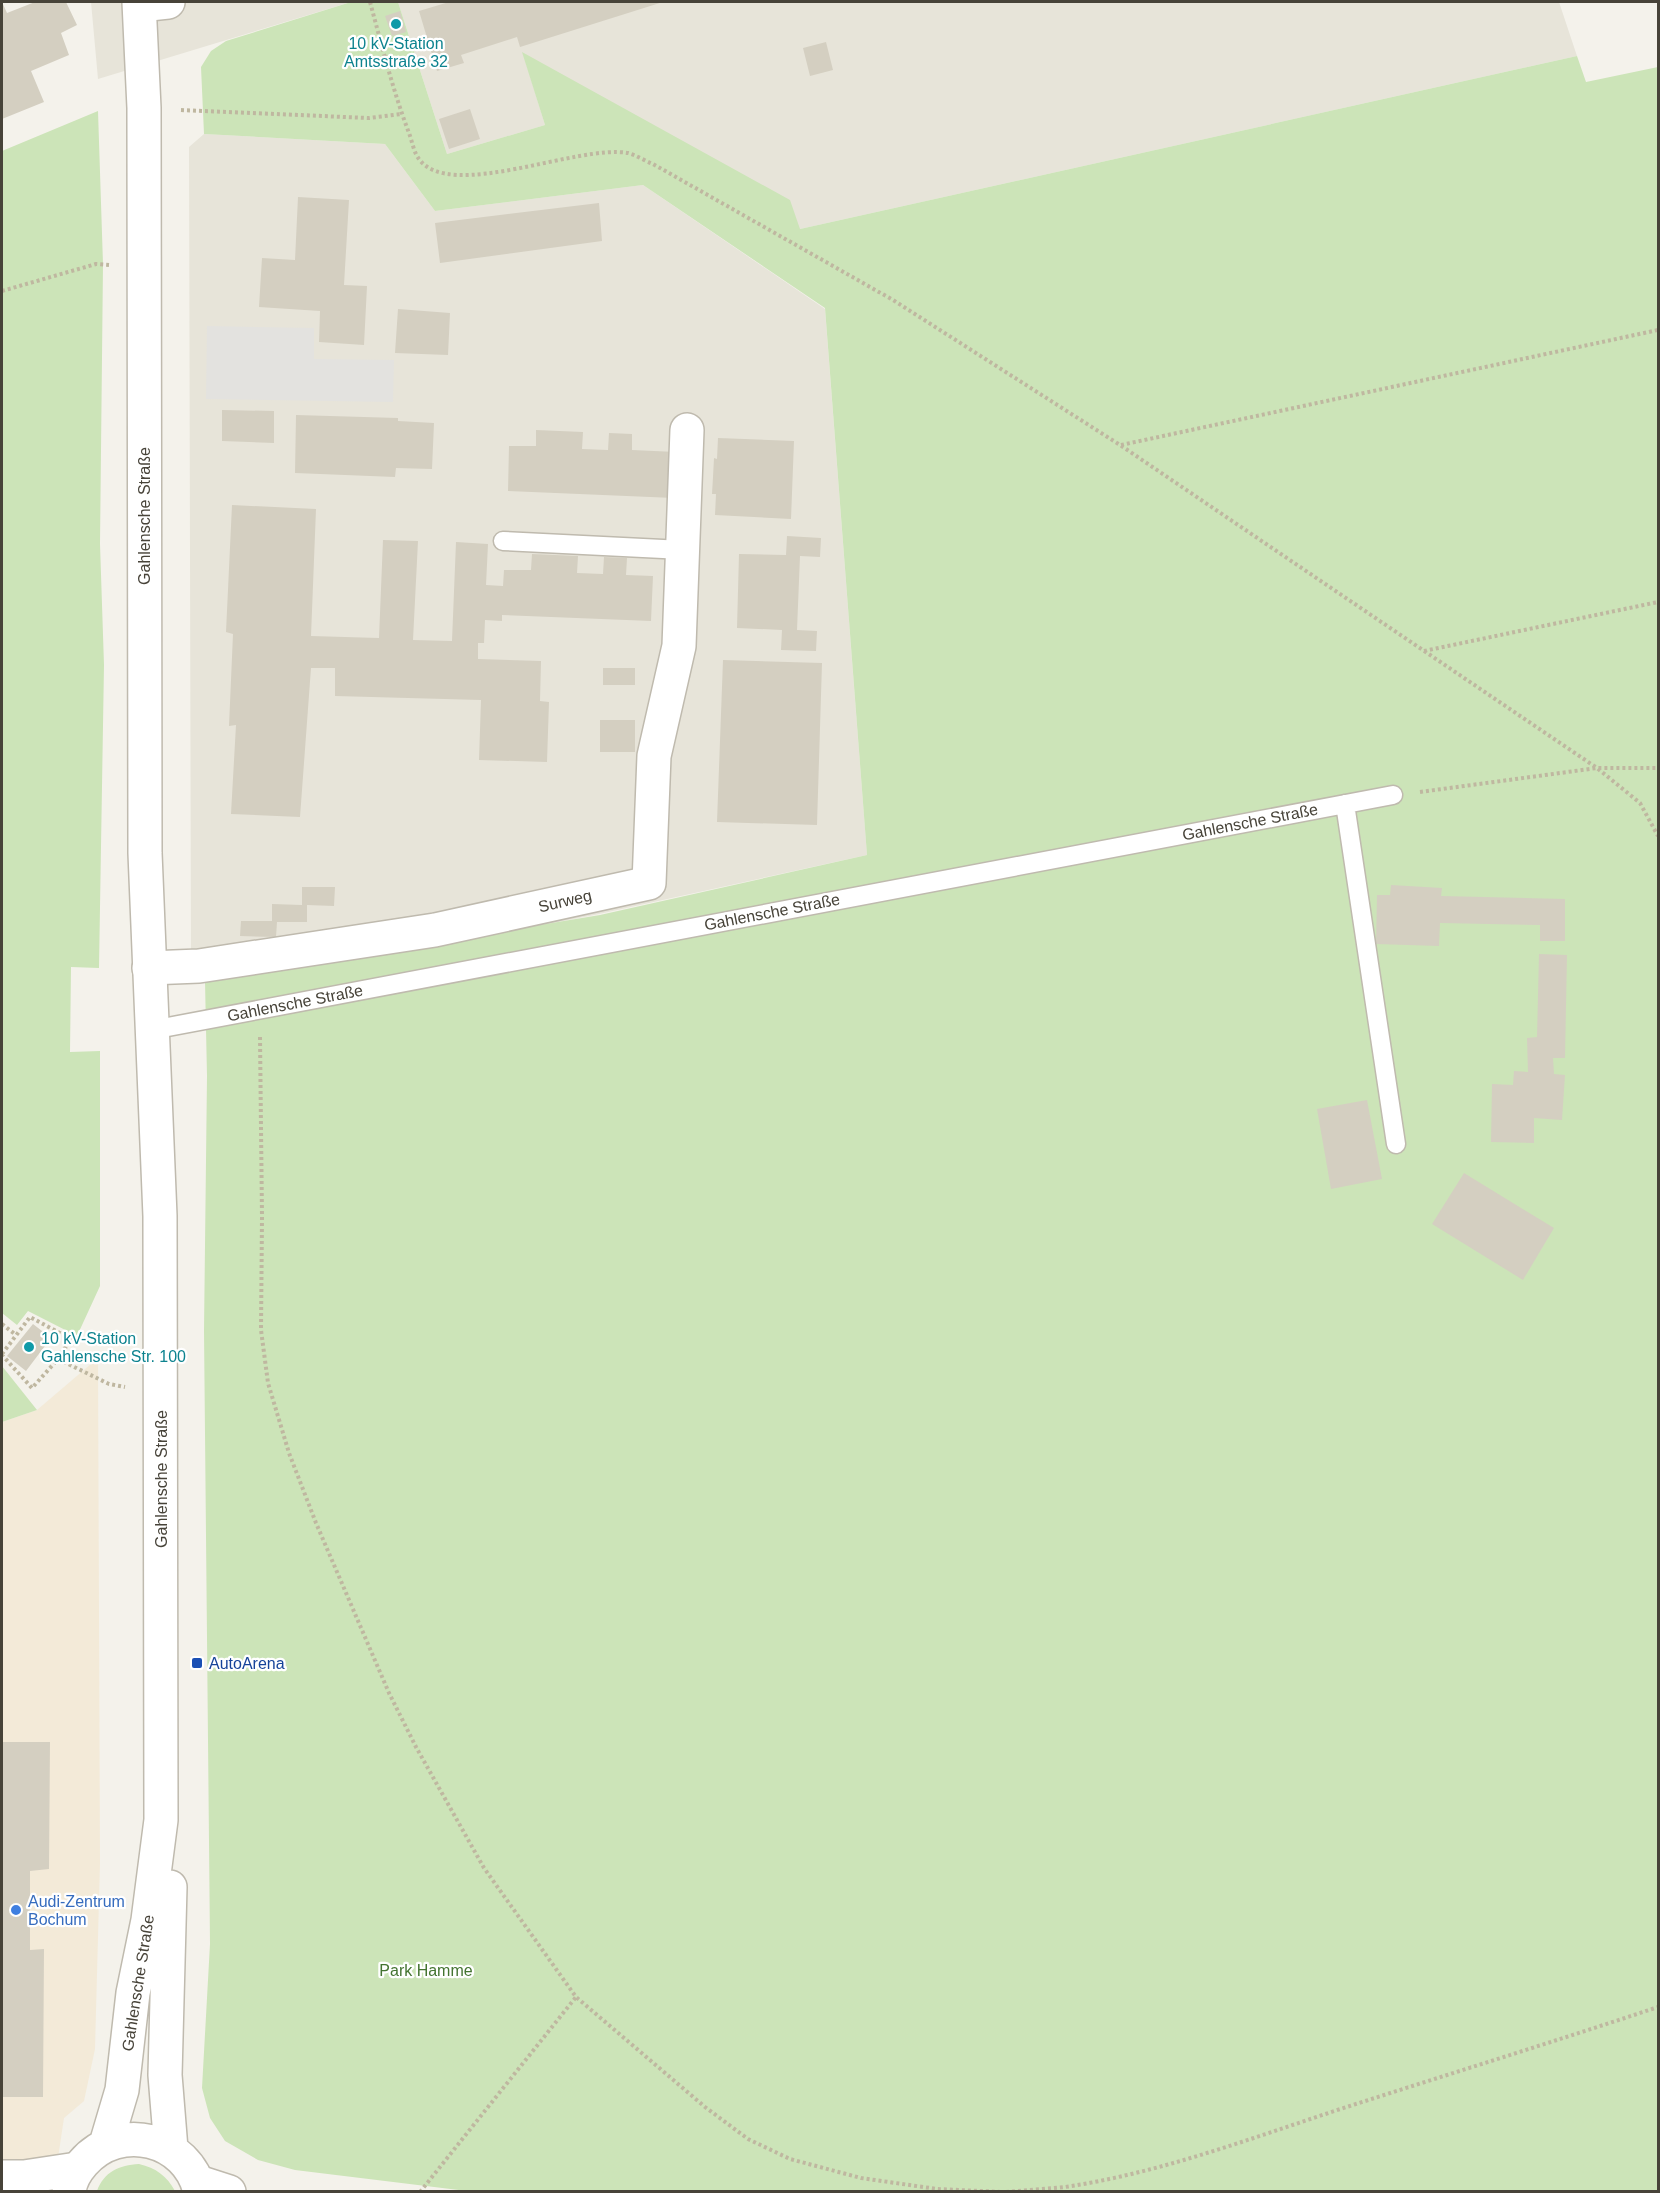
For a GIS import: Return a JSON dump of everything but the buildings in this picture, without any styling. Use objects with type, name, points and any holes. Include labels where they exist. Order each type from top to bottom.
[{"type":"street","name":"Gahlensche Straße","points":[[106,2145],[123,2090],[133,1993],[148,1920],[161,1820],[159,1205],[148,968],[145,841],[142,266],[144,108],[149,3]]},
{"type":"street","name":"Surweg","points":[[148,968],[199,966],[435,930],[650,883],[654,756],[680,645],[687,430]]},
{"type":"street","name":"Gahlensche Straße","points":[[161,1820],[171,1876],[165,2075],[171,2149]]},
{"type":"street","points":[[2,2178],[73,2180],[90,2155],[106,2145],[128,2139],[150,2140],[171,2149],[187,2163],[199,2186],[229,2192]]},
{"type":"lane","points":[[503,541],[682,550]]},
{"type":"lane","name":"Gahlensche Straße","points":[[152,1030],[1393,795]]},
{"type":"lane","points":[[1346,804],[1396,1144]]},
{"type":"path","points":[[370,2],[401,114],[419,159],[438,174],[457,176],[478,174],[598,153],[627,153],[653,164],[893,300],[1120,445],[1597,768],[1640,803],[1659,836]]},
{"type":"path","points":[[144,108],[369,118],[401,114]]},
{"type":"path","points":[[2,291],[96,264],[142,266]]},
{"type":"path","points":[[1120,445],[1659,330]]},
{"type":"path","points":[[1424,651],[1659,602]]},
{"type":"path","points":[[1393,795],[1597,768],[1659,768]]},
{"type":"path","points":[[260,1009],[261,1330],[268,1383],[289,1453],[357,1619],[416,1747],[484,1868],[576,1997],[705,2107],[748,2139],[790,2159],[861,2178],[937,2189],[1005,2192],[1066,2187],[1153,2168],[1239,2143],[1659,2007]]},
{"type":"path","points":[[30,1317],[71,1339],[58,1359],[32,1388],[2,1355],[30,1317]]},
{"type":"path","points":[[2,1324],[16,1335]]},
{"type":"path","points":[[58,1359],[109,1384],[161,1395]]},
{"type":"path","points":[[420,2192],[576,1997]]},
{"type":"shaded area","points":[[91,2],[351,2],[98,79]]},
{"type":"shaded area","points":[[398,2],[1559,2],[1577,56],[791,231],[523,53],[545,125],[447,154]]},
{"type":"shaded area","points":[[204,134],[385,144],[435,211],[643,185],[825,309],[867,855],[513,931],[205,981],[191,964],[189,147]]},
{"type":"shaded area","points":[[207,326],[314,328],[314,359],[394,360],[393,402],[206,399]]},
{"type":"shaded area","points":[[98,1358],[100,1863],[95,2049],[84,2101],[64,2118],[53,2191],[2,2191],[2,1422],[37,1410]]},
{"type":"green space","name":"Park Hamme","points":[[351,2],[398,2],[447,154],[545,125],[522,52],[790,200],[800,229],[1577,56],[1586,82],[1658,67],[1658,2191],[475,2192],[295,2170],[258,2160],[225,2141],[210,2118],[202,2088],[210,1944],[204,1331],[207,1076],[205,981],[600,915],[867,855],[825,308],[643,185],[435,211],[385,144],[204,134],[201,67],[211,51],[226,41]]},
{"type":"green space","points":[[98,111],[103,264],[100,544],[104,665],[99,968],[71,967],[70,1052],[100,1051],[100,1286],[77,1336],[28,1311],[17,1325],[2,1313],[2,151]]},
{"type":"green space","points":[[2,1366],[37,1410],[2,1422]]},
{"type":"green space","points":[[139,2164],[160,2173],[175,2191],[97,2191],[108,2174],[125,2166]]},
{"type":"place","name":"10 kV-Station Amtsstraße 32","points":[[396,24]]},
{"type":"place","name":"10 kV-Station Gahlensche Str. 100","points":[[29,1347]]},
{"type":"place","name":"AutoArena","points":[[197,1663]]},
{"type":"place","name":"Audi-Zentrum Bochum","points":[[16,1910]]}]
